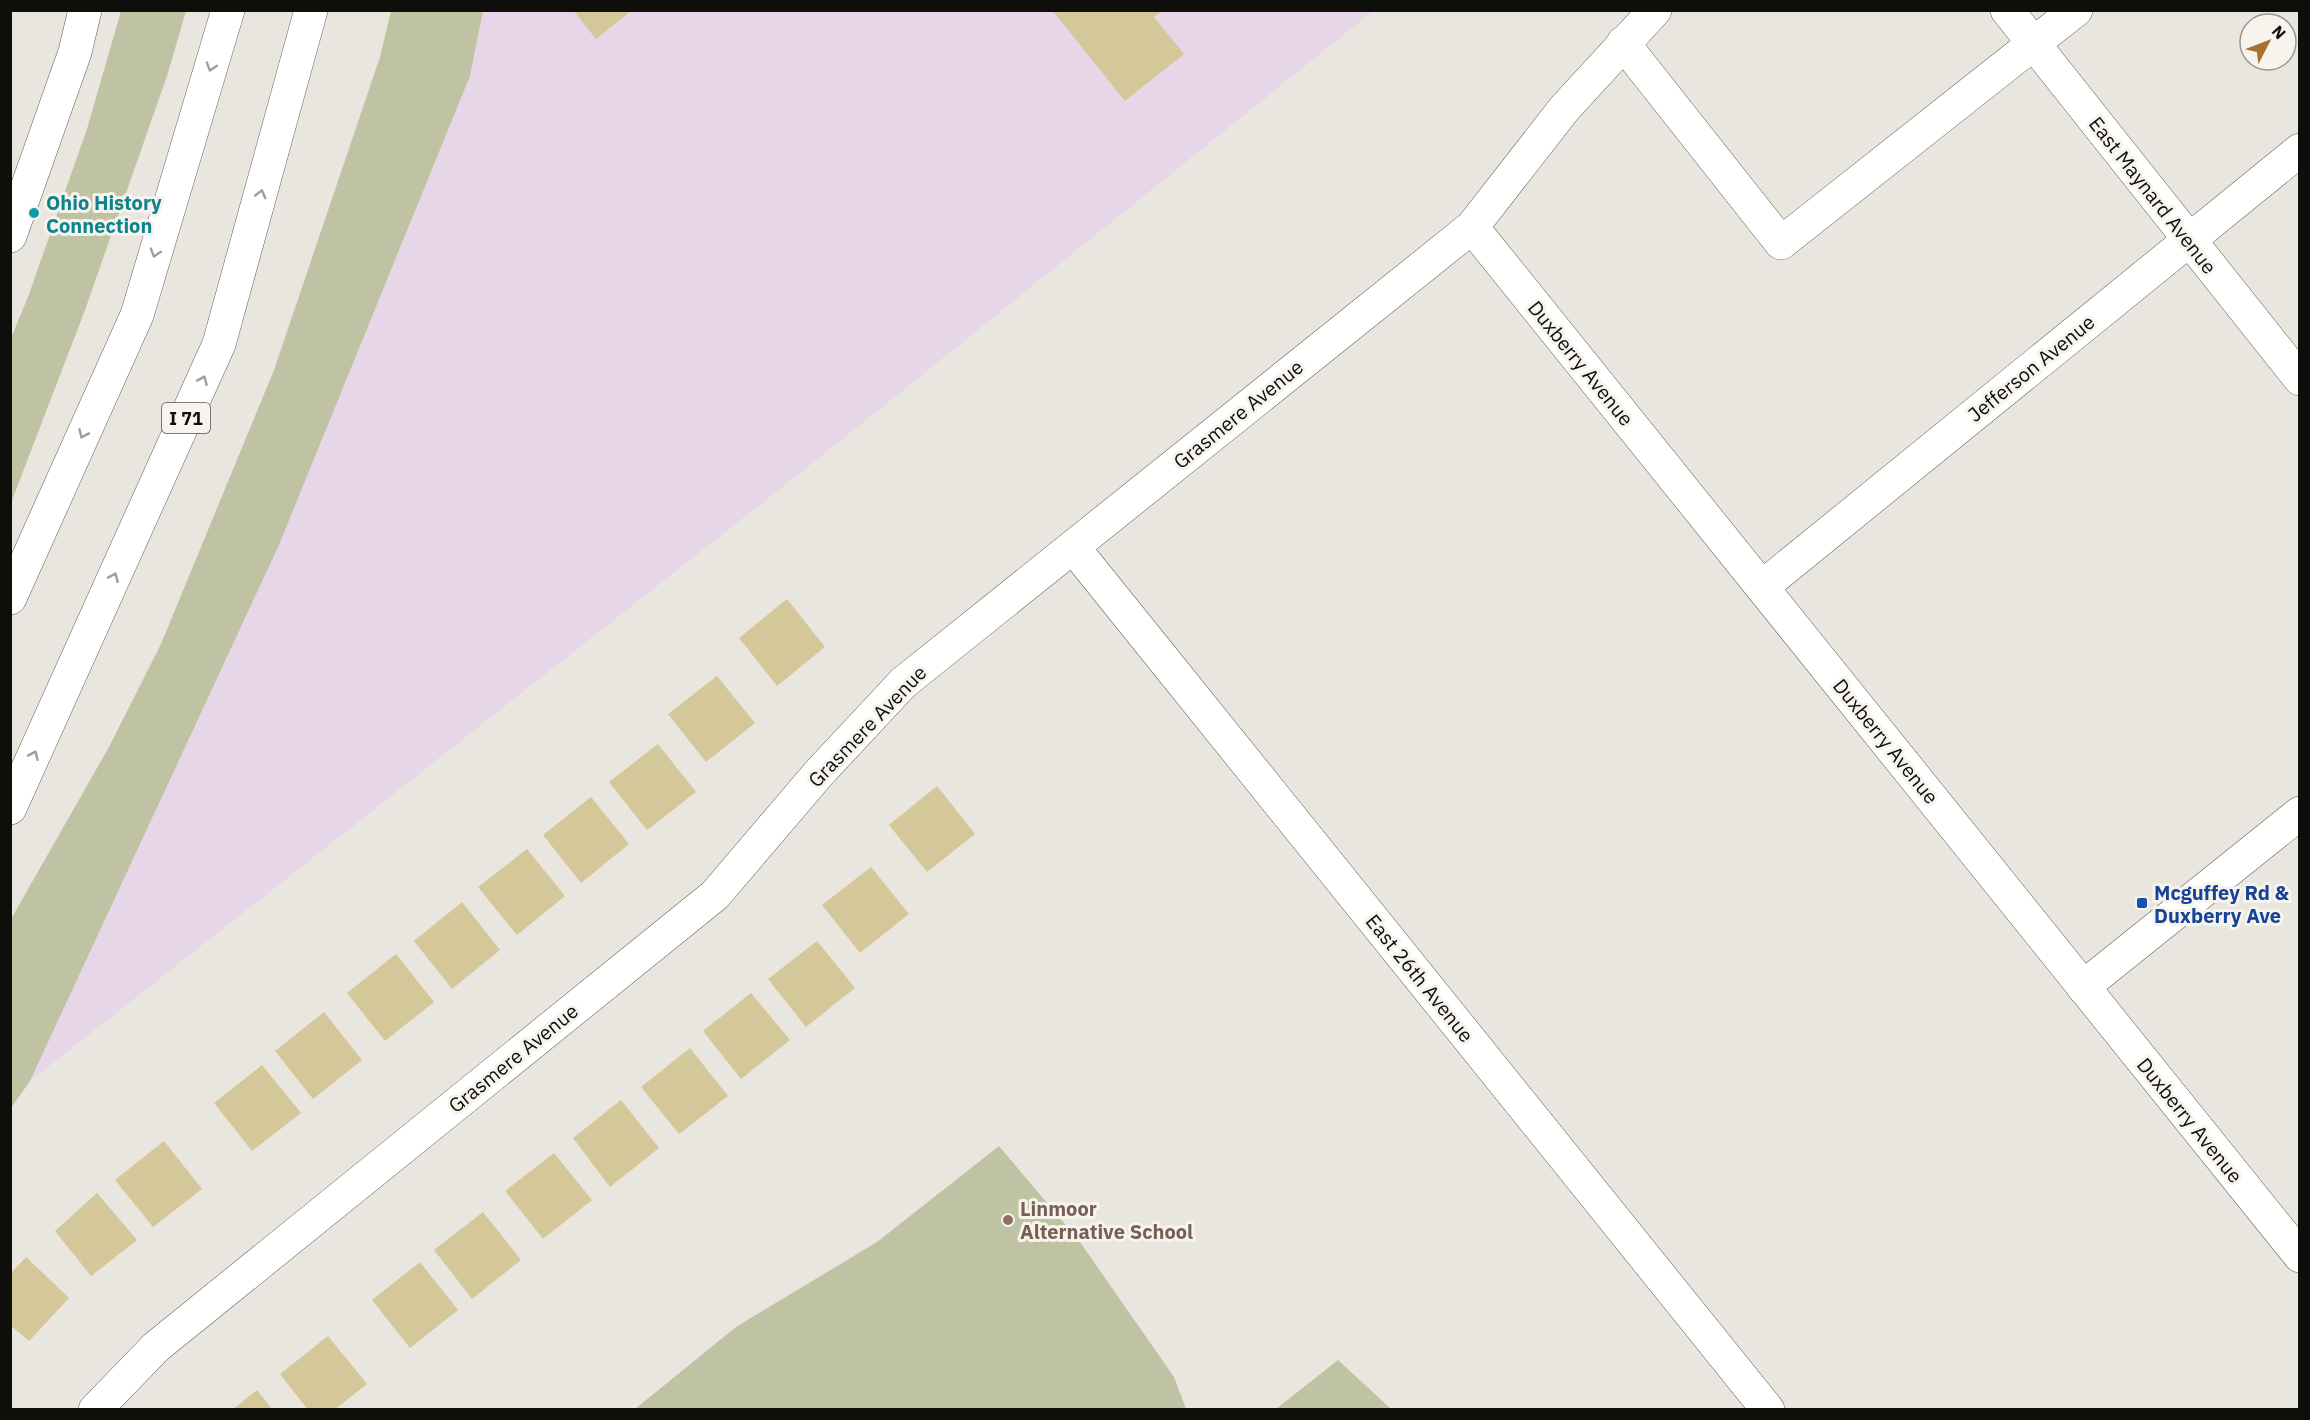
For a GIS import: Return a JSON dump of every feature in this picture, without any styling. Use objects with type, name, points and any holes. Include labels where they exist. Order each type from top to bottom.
[{"type":"main road","points":[[10,236],[75,52],[85,10]]},
{"type":"main road","points":[[10,598],[137,315],[228,10]]},
{"type":"main road","name":"I 71","points":[[10,808],[219,344],[311,10]]},
{"type":"main road","name":"Grasmere Avenue","points":[[95,1410],[156,1347],[715,895],[819,773],[903,683],[1472,227],[1564,109],[1655,10]]},
{"type":"main road","name":"East Maynard Avenue","points":[[2007,10],[2300,379]]},
{"type":"main road","points":[[1623,43],[1781,243],[2076,10]]},
{"type":"main road","name":"Jefferson Avenue","points":[[1762,587],[2300,150]]},
{"type":"main road","name":"Duxberry Avenue","points":[[1472,227],[2300,1256]]},
{"type":"main road","name":"East 26th Avenue","points":[[1073,547],[1768,1410]]},
{"type":"main road","points":[[2083,987],[2300,813]]},
{"type":"shaded area","points":[[483,11],[1373,11],[814,462],[30,1081],[279,545],[470,76]]},
{"type":"green space","points":[[121,11],[186,11],[167,76],[85,310],[11,503],[11,338],[28,297],[87,129]]},
{"type":"green space","points":[[391,11],[483,11],[470,76],[279,545],[30,1081],[11,1108],[11,919],[109,747],[161,644],[274,370],[380,57]]},
{"type":"green space","points":[[999,1146],[1080,1242],[1174,1377],[1186,1409],[635,1409],[736,1327],[877,1242]]},
{"type":"green space","points":[[1338,1360],[1391,1409],[1276,1409]]},
{"type":"building","points":[[573,10],[632,10],[596,39]]},
{"type":"building","points":[[1052,10],[1163,10],[1154,17],[1184,54],[1125,101]]},
{"type":"building","points":[[787,599],[825,647],[777,686],[739,638]]},
{"type":"building","points":[[717,676],[755,723],[706,762],[668,714]]},
{"type":"building","points":[[658,744],[696,792],[647,830],[609,782]]},
{"type":"building","points":[[937,786],[975,834],[927,872],[889,825]]},
{"type":"building","points":[[591,797],[629,844],[581,883],[543,835]]},
{"type":"building","points":[[527,849],[565,896],[517,935],[478,887]]},
{"type":"building","points":[[871,867],[909,914],[860,953],[822,905]]},
{"type":"building","points":[[462,902],[500,950],[452,989],[414,941]]},
{"type":"building","points":[[817,941],[855,988],[806,1027],[768,979]]},
{"type":"building","points":[[396,954],[434,1002],[385,1041],[347,993]]},
{"type":"building","points":[[751,993],[790,1040],[741,1079],[703,1031]]},
{"type":"building","points":[[324,1012],[362,1060],[313,1099],[275,1051]]},
{"type":"building","points":[[690,1048],[728,1096],[679,1134],[641,1087]]},
{"type":"building","points":[[262,1065],[301,1113],[252,1151],[214,1103]]},
{"type":"building","points":[[621,1100],[659,1148],[610,1187],[573,1138]]},
{"type":"building","points":[[164,1141],[202,1189],[153,1227],[115,1180]]},
{"type":"building","points":[[554,1153],[592,1200],[543,1239],[505,1191]]},
{"type":"building","points":[[97,1193],[137,1240],[91,1276],[55,1231]]},
{"type":"building","points":[[483,1212],[521,1260],[472,1299],[434,1250]]},
{"type":"building","points":[[26,1257],[69,1298],[29,1341],[10,1325],[10,1274]]},
{"type":"building","points":[[420,1262],[458,1310],[410,1348],[372,1300]]},
{"type":"building","points":[[328,1336],[367,1384],[334,1410],[308,1410],[280,1374]]},
{"type":"building","points":[[257,1390],[273,1410],[232,1410]]},
{"type":"place","name":"Ohio History Connection","points":[[34,213]]},
{"type":"place","name":"Mcguffey Rd & Duxberry Ave","points":[[2142,903]]},
{"type":"place","name":"Linmoor Alternative School","points":[[1008,1220]]}]
